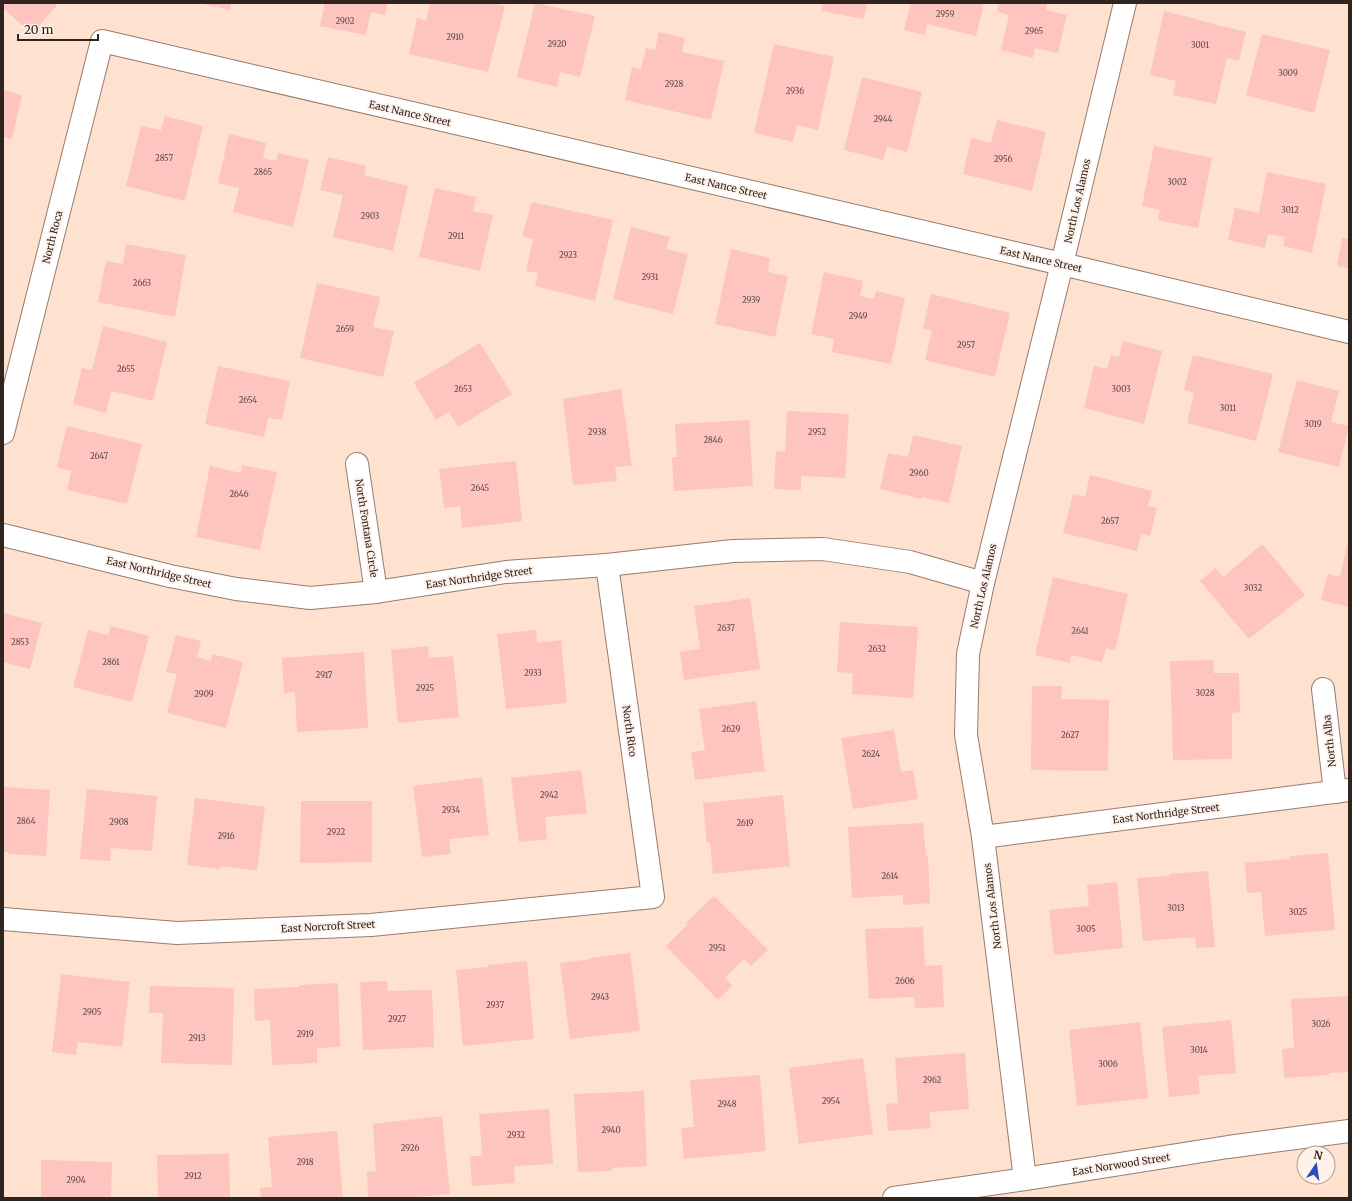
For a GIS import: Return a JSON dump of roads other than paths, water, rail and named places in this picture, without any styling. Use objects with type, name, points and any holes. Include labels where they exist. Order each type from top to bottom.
[{"type":"street","name":"North Los Alamos","points":[[1025,1179],[983,837],[966,735],[968,654],[983,583],[1062,264],[1124,3]]},
{"type":"street","name":"East Nance Street","points":[[102,42],[1062,264],[1349,332]]},
{"type":"street","name":"North Roca","points":[[3,433],[102,42]]},
{"type":"street","name":"North Fontana Circle","points":[[357,464],[376,592]]},
{"type":"street","name":"East Northridge Street","points":[[3,535],[170,576],[236,589],[310,598],[376,592],[506,572],[607,565],[733,551],[823,549],[910,562],[983,583]]},
{"type":"street","name":"North Rico","points":[[607,565],[653,896]]},
{"type":"street","name":"North Alba","points":[[1323,689],[1342,791]]},
{"type":"street","name":"East Northridge Street","points":[[983,837],[1342,791]]},
{"type":"street","name":"East Norcroft Street","points":[[3,919],[177,933],[371,925],[653,896]]},
{"type":"street","name":"East Norwood Street","points":[[894,1198],[1228,1147],[1349,1131]]}]
